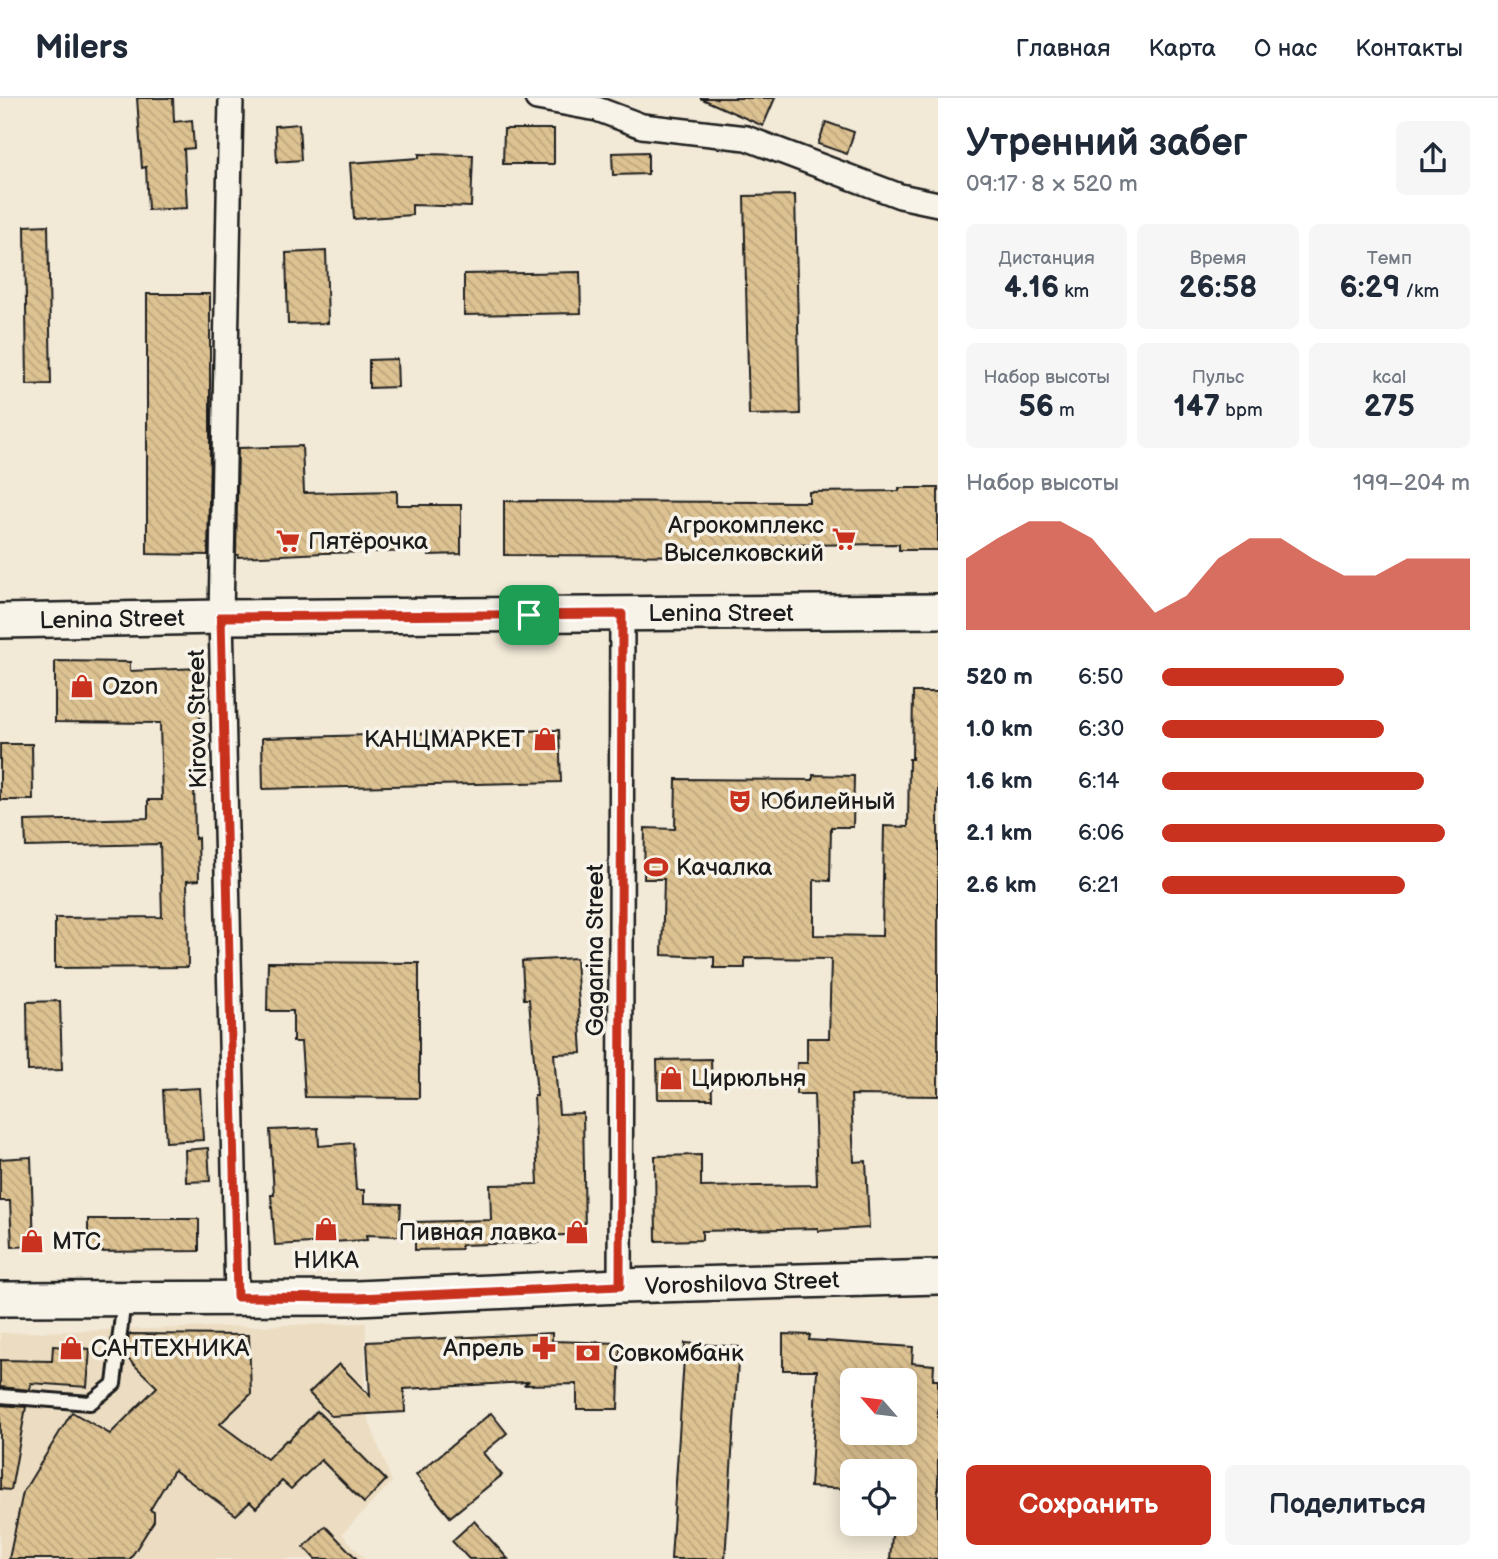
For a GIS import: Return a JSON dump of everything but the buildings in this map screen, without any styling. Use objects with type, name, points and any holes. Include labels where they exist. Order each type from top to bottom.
[{"type":"main road","name":"Lenina Street","points":[[0,621],[938,611]]},
{"type":"main road","name":"Voroshilova Street","points":[[0,1299],[357,1298],[938,1276]]},
{"type":"street","name":"Kirova Street","points":[[235,98],[221,617],[237,1297]]},
{"type":"street","points":[[537,98],[597,109],[642,126],[746,138],[900,196],[938,204]]},
{"type":"street","name":"Gagarina Street","points":[[620,1286],[622,614]]},
{"type":"lane","points":[[0,1396],[90,1403],[114,1384],[124,1298]]},
{"type":"shaded area","points":[[366,1323],[364,1407],[392,1482],[342,1534],[365,1559],[0,1559],[0,1333]]},
{"type":"place","name":"Агрокомплекс Выселковский","points":[[844,539]]},
{"type":"place","name":"Пятёрочка","points":[[288,541]]},
{"type":"place","name":"Ozon","points":[[82,686]]},
{"type":"place","name":"КАНЦМАРКЕТ","points":[[545,739]]},
{"type":"place","name":"Юбилейный","points":[[740,801]]},
{"type":"place","name":"Качалка","points":[[656,867]]},
{"type":"place","name":"Цирюльня","points":[[671,1078]]},
{"type":"place","name":"НИКА","points":[[326,1229]]},
{"type":"place","name":"Пивная лавка","points":[[577,1232]]},
{"type":"place","name":"МТС","points":[[32,1241]]},
{"type":"place","name":"САНТЕХНИКА","points":[[71,1348]]},
{"type":"place","name":"Апрель","points":[[544,1348]]},
{"type":"place","name":"Совкомбанк","points":[[588,1353]]},
{"type":"route","points":[[622,614],[620,1286],[357,1298],[237,1297],[221,617],[529,615],[622,614]]}]
